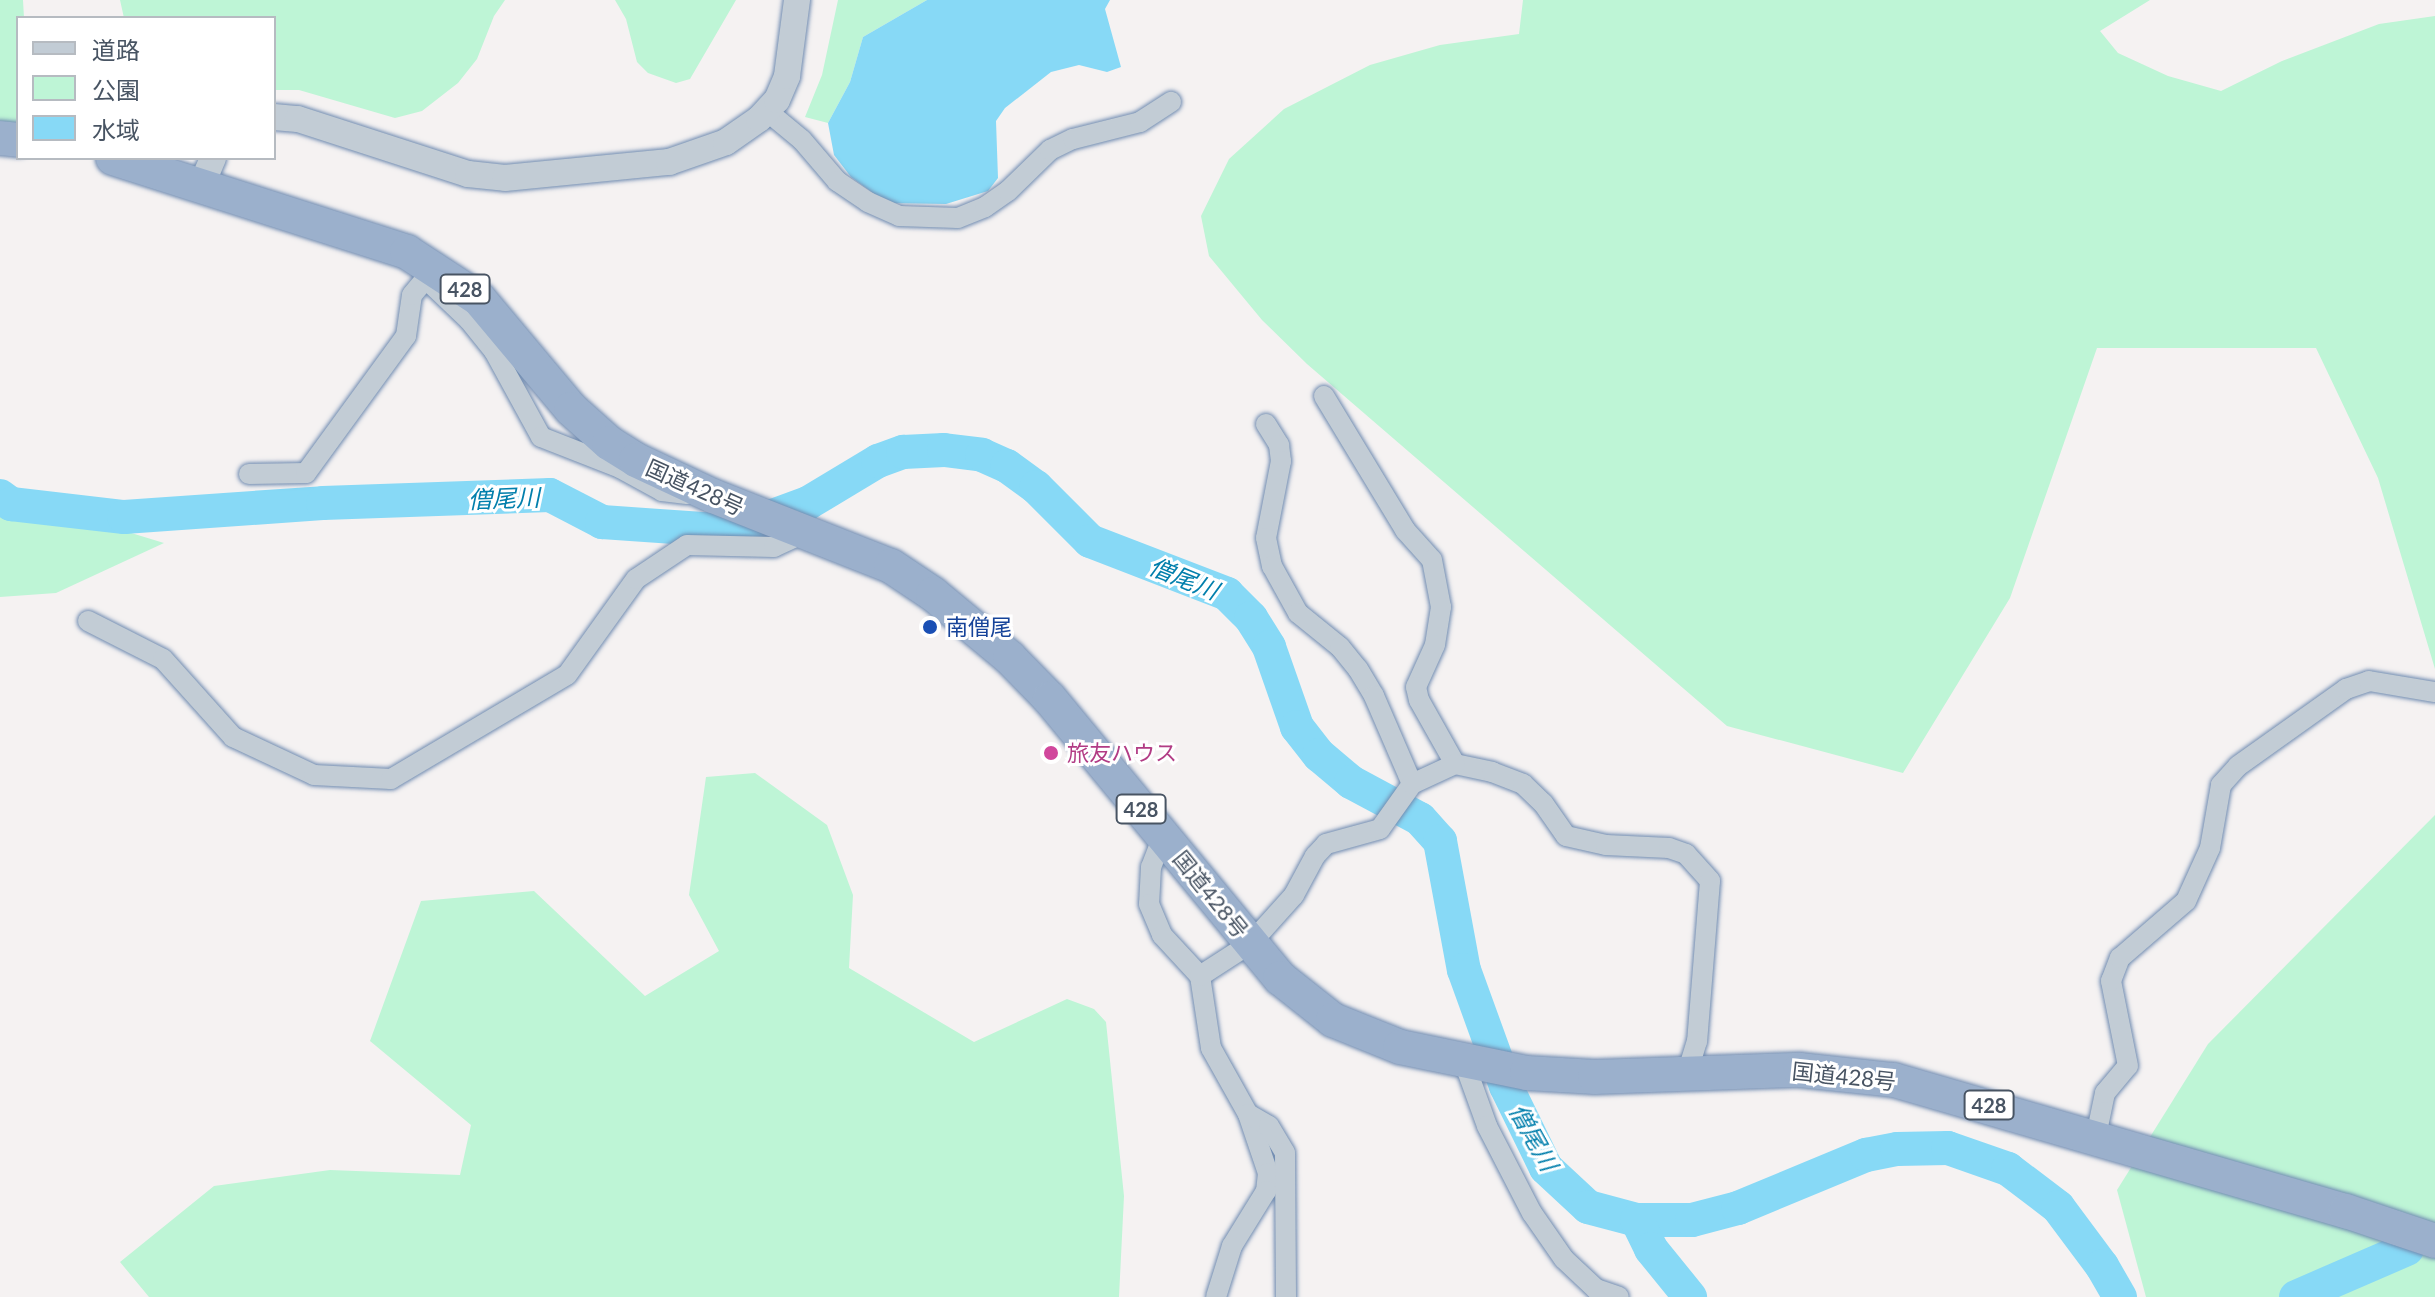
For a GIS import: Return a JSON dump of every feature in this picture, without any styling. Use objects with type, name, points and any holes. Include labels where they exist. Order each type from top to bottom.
[{"type":"highway","name":"国道428号","points":[[127,160],[207,171],[407,252],[430,273],[479,299],[571,409],[609,443],[636,460],[713,496],[891,566],[973,625],[1050,699],[1280,978],[1333,1020],[1400,1047],[1495,1068],[1595,1077],[1800,1070],[1894,1080],[2096,1136],[2390,1224],[2435,1241]]},
{"type":"street","points":[[276,117],[298,119],[468,174],[505,178],[669,162],[726,142],[777,100],[787,76],[797,0]]},
{"type":"street","points":[[767,111],[802,140],[837,181],[868,202],[899,216],[958,218],[985,207],[1008,191],[1050,150],[1073,139],[1140,122],[1171,102]]},
{"type":"street","points":[[249,474],[306,473],[406,336],[412,295],[430,273]]},
{"type":"street","points":[[1324,396],[1405,530],[1432,560],[1441,607],[1435,645],[1416,687],[1419,700],[1455,764]]},
{"type":"street","points":[[1266,424],[1279,445],[1281,461],[1266,538],[1272,566],[1298,613],[1340,647],[1358,669],[1374,696],[1412,784]]},
{"type":"street","points":[[88,621],[163,659],[233,737],[314,775],[391,779],[567,675],[636,579],[687,545],[774,547],[800,530]]},
{"type":"street","points":[[2096,1136],[2105,1093],[2128,1066],[2111,981],[2120,958],[2186,901],[2210,848],[2221,785],[2238,766],[2346,689],[2369,681],[2435,692]]},
{"type":"street","points":[[1200,976],[1251,943],[1294,895],[1315,856],[1326,844],[1380,829],[1412,784],[1455,764],[1492,772],[1523,784],[1543,803],[1566,836],[1580,842],[1669,848],[1686,854],[1710,881],[1697,1041],[1687,1073]]},
{"type":"street","points":[[1163,836],[1151,867],[1149,904],[1162,935],[1200,976],[1211,1048],[1248,1114],[1268,1173],[1266,1191],[1232,1246],[1216,1297]]},
{"type":"street","points":[[1495,1068],[1487,1126],[1532,1213],[1582,1288],[1619,1297]]},
{"type":"street","points":[[1248,1114],[1269,1126],[1285,1153],[1286,1297]]},
{"type":"green space","points":[[0,0],[23,0],[24,16],[16,16],[16,122],[0,122]]},
{"type":"green space","points":[[120,0],[505,0],[494,16],[477,59],[458,83],[422,111],[395,118],[299,90],[276,90],[276,16],[124,16]]},
{"type":"green space","points":[[615,0],[736,0],[690,79],[676,83],[648,73],[637,62],[626,19]]},
{"type":"green space","points":[[838,0],[927,0],[863,37],[850,82],[828,123],[805,117],[822,75]]},
{"type":"green space","points":[[1523,0],[2150,0],[2100,31],[2118,53],[2168,76],[2221,91],[2282,61],[2379,24],[2435,16],[2435,669],[2378,478],[2316,348],[2097,348],[2010,598],[1903,773],[1727,726],[1307,364],[1262,320],[1209,256],[1201,216],[1229,159],[1284,109],[1370,65],[1440,45],[1519,34]]},
{"type":"green space","points":[[0,493],[164,543],[56,593],[0,597]]},
{"type":"green space","points":[[755,773],[827,825],[853,895],[849,968],[974,1042],[1067,999],[1094,1009],[1106,1022],[1124,1196],[1119,1297],[149,1297],[120,1262],[214,1186],[330,1170],[460,1175],[471,1125],[370,1041],[421,901],[534,891],[645,996],[719,951],[689,895],[706,777]]},
{"type":"green space","points":[[2435,815],[2435,1297],[2146,1297],[2117,1190],[2208,1044]]},
{"type":"water","points":[[927,0],[1110,0],[1105,9],[1121,67],[1107,72],[1079,65],[1051,72],[1005,108],[996,121],[998,178],[988,191],[946,204],[887,203],[851,177],[834,155],[828,123],[850,82],[863,37]]},
{"type":"waterway","name":"僧尾川","points":[[0,496],[11,504],[124,517],[323,503],[550,495],[602,522],[732,531],[808,503],[878,461],[903,452],[944,450],[982,455],[1007,466],[1036,487],[1090,541],[1227,594],[1251,618],[1269,647],[1297,727],[1319,755],[1351,782],[1420,819],[1440,841],[1464,970],[1506,1086],[1546,1168],[1588,1207],[1637,1220],[1692,1220],[1738,1208],[1866,1155],[1897,1149],[1948,1148],[2008,1169],[2058,1207],[2102,1266],[2120,1297]]},
{"type":"waterway","points":[[1637,1220],[1651,1249],[1690,1297]]},
{"type":"waterway","points":[[2296,1297],[2407,1249]]},
{"type":"place","name":"南僧尾","points":[[930,627]]},
{"type":"place","name":"旅友ハウス","points":[[1051,753]]}]
